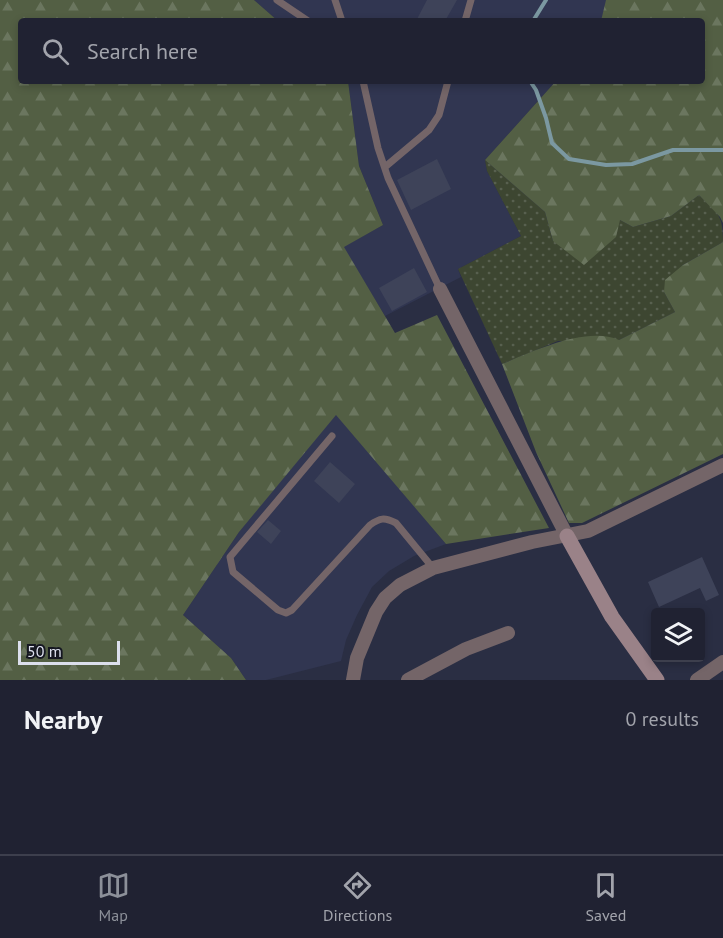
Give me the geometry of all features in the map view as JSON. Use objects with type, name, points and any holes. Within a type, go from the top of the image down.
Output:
[{"type":"street","points":[[440,289],[567,536],[612,617],[657,680]]},
{"type":"street","points":[[353,680],[357,658],[367,632],[385,598],[400,585],[433,568],[532,542],[588,531],[723,465]]},
{"type":"street","points":[[408,680],[466,649],[508,633]]},
{"type":"street","points":[[697,680],[723,662]]},
{"type":"lane","points":[[277,0],[304,18]]},
{"type":"lane","points":[[335,0],[341,18]]},
{"type":"lane","points":[[466,18],[471,0]]},
{"type":"lane","points":[[364,84],[378,148],[385,167],[440,289]]},
{"type":"lane","points":[[385,167],[429,130],[439,115],[447,84]]},
{"type":"lane","points":[[332,436],[230,557],[233,572],[278,610],[286,612],[292,610],[370,525],[380,518],[396,523],[433,568]]},
{"type":"shaded area","points":[[254,0],[619,0],[606,18],[275,18]]},
{"type":"shaded area","points":[[348,84],[553,84],[485,160],[487,171],[521,236],[458,269],[461,277],[385,316],[343,247],[383,225],[359,166]]},
{"type":"shaded area","points":[[336,414],[446,544],[414,556],[389,571],[372,587],[346,640],[341,661],[266,680],[246,680],[231,658],[183,615],[241,529]]},
{"type":"green space","points":[[0,0],[254,0],[275,18],[18,18],[18,84],[348,84],[359,166],[383,225],[344,247],[395,333],[437,315],[549,528],[446,544],[336,415],[239,532],[183,615],[231,658],[246,680],[0,680]]},
{"type":"green space","points":[[606,0],[723,0],[723,223],[699,195],[671,216],[633,227],[620,220],[616,237],[584,265],[553,241],[545,212],[485,160],[553,84],[705,84],[705,18],[602,18]]},
{"type":"green space","points":[[485,160],[545,212],[553,241],[620,220],[633,227],[671,216],[699,195],[718,215],[722,226],[723,242],[683,265],[664,292],[675,312],[619,340],[558,341],[502,364],[458,269],[521,236],[487,171]]},
{"type":"green space","points":[[723,242],[723,454],[582,523],[569,523],[536,452],[502,364],[544,347],[576,338],[606,336],[619,340],[675,312],[664,292],[665,280],[683,265]]},
{"type":"building","points":[[427,0],[457,0],[447,18],[418,18]]},
{"type":"building","points":[[437,159],[451,189],[411,210],[397,180]]},
{"type":"building","points":[[414,268],[427,292],[392,311],[379,288]]},
{"type":"building","points":[[330,462],[355,484],[339,503],[314,481]]},
{"type":"building","points":[[268,520],[281,531],[271,544],[257,532]]},
{"type":"building","points":[[702,557],[719,595],[706,601],[700,588],[659,607],[648,582]]},
{"type":"waterway","points":[[535,18],[546,0]]},
{"type":"waterway","points":[[532,84],[546,118],[552,143],[569,159],[606,165],[632,164],[673,150],[723,150]]}]
